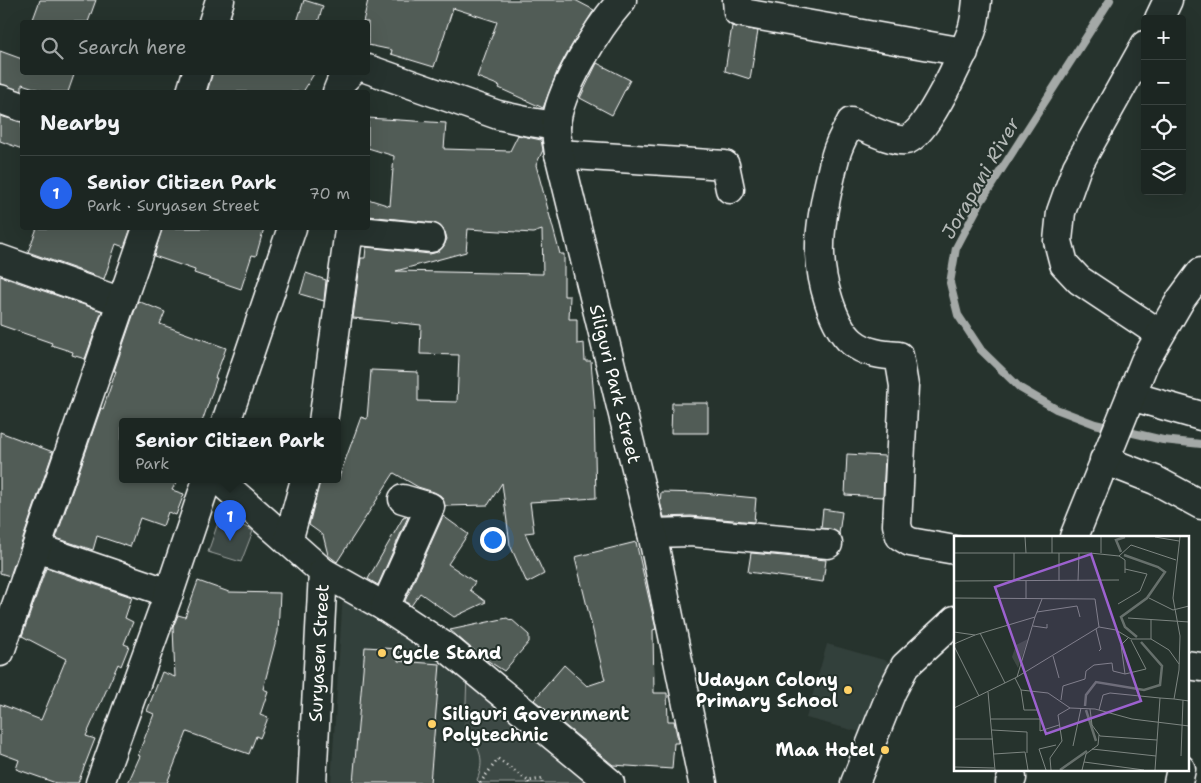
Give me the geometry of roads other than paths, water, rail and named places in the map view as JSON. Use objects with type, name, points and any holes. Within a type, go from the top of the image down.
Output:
[{"type":"street","points":[[214,20],[220,0]]},
{"type":"street","name":"Siliguri Park Street","points":[[622,0],[572,77],[556,126],[559,154],[652,533],[703,783]]},
{"type":"street","points":[[738,0],[738,12],[964,52]]},
{"type":"street","points":[[954,550],[910,542],[900,536],[897,525],[904,386],[899,356],[879,354],[864,349],[852,342],[841,329],[830,306],[820,255],[828,188],[838,147],[851,122],[892,138],[906,140],[919,132],[936,106],[964,52],[973,28],[977,0]]},
{"type":"street","points":[[1161,15],[1168,0]]},
{"type":"street","points":[[1141,52],[1077,167],[1061,212],[1058,241],[1064,264],[1079,280],[1160,334]]},
{"type":"street","points":[[370,70],[498,115],[556,126]]},
{"type":"street","points":[[192,90],[196,75]]},
{"type":"street","points":[[338,90],[341,82],[348,75]]},
{"type":"street","points":[[0,99],[20,106]]},
{"type":"street","points":[[559,154],[725,165],[730,189]]},
{"type":"street","points":[[2,637],[37,548],[146,230]]},
{"type":"street","points":[[227,418],[291,230]]},
{"type":"street","points":[[324,418],[349,230],[432,238]]},
{"type":"street","points":[[0,259],[122,302]]},
{"type":"street","points":[[1074,536],[1145,361],[1181,299],[1201,272]]},
{"type":"street","points":[[1129,400],[1201,416]]},
{"type":"street","points":[[1106,456],[1201,505]]},
{"type":"street","points":[[100,783],[169,593],[206,483]]},
{"type":"street","name":"Suryasen Street","points":[[222,483],[323,572],[312,783]]},
{"type":"street","points":[[288,541],[304,483]]},
{"type":"street","points":[[385,607],[430,508],[403,499]]},
{"type":"street","points":[[652,533],[690,532],[828,544]]},
{"type":"street","points":[[37,548],[169,593]]},
{"type":"street","points":[[323,572],[385,607],[447,648],[610,783]]},
{"type":"street","points":[[855,783],[892,691],[905,666],[954,621]]},
{"type":"street","points":[[1188,666],[1201,667]]},
{"type":"street","points":[[1178,783],[1181,770]]},
{"type":"waterway","name":"Jorapani River","points":[[1110,0],[980,203],[956,248],[950,283],[958,315],[981,350],[1020,388],[1056,409],[1095,424],[1163,440],[1201,444]]},
{"type":"place","name":"Senior Citizen Park","points":[[230,541]]},
{"type":"place","name":"Cycle Stand","points":[[382,653]]},
{"type":"place","name":"Udayan Colony Primary School","points":[[848,690]]},
{"type":"place","name":"Siliguri Government Polytechnic","points":[[432,724]]},
{"type":"place","name":"Maa Hotel","points":[[885,750]]}]
